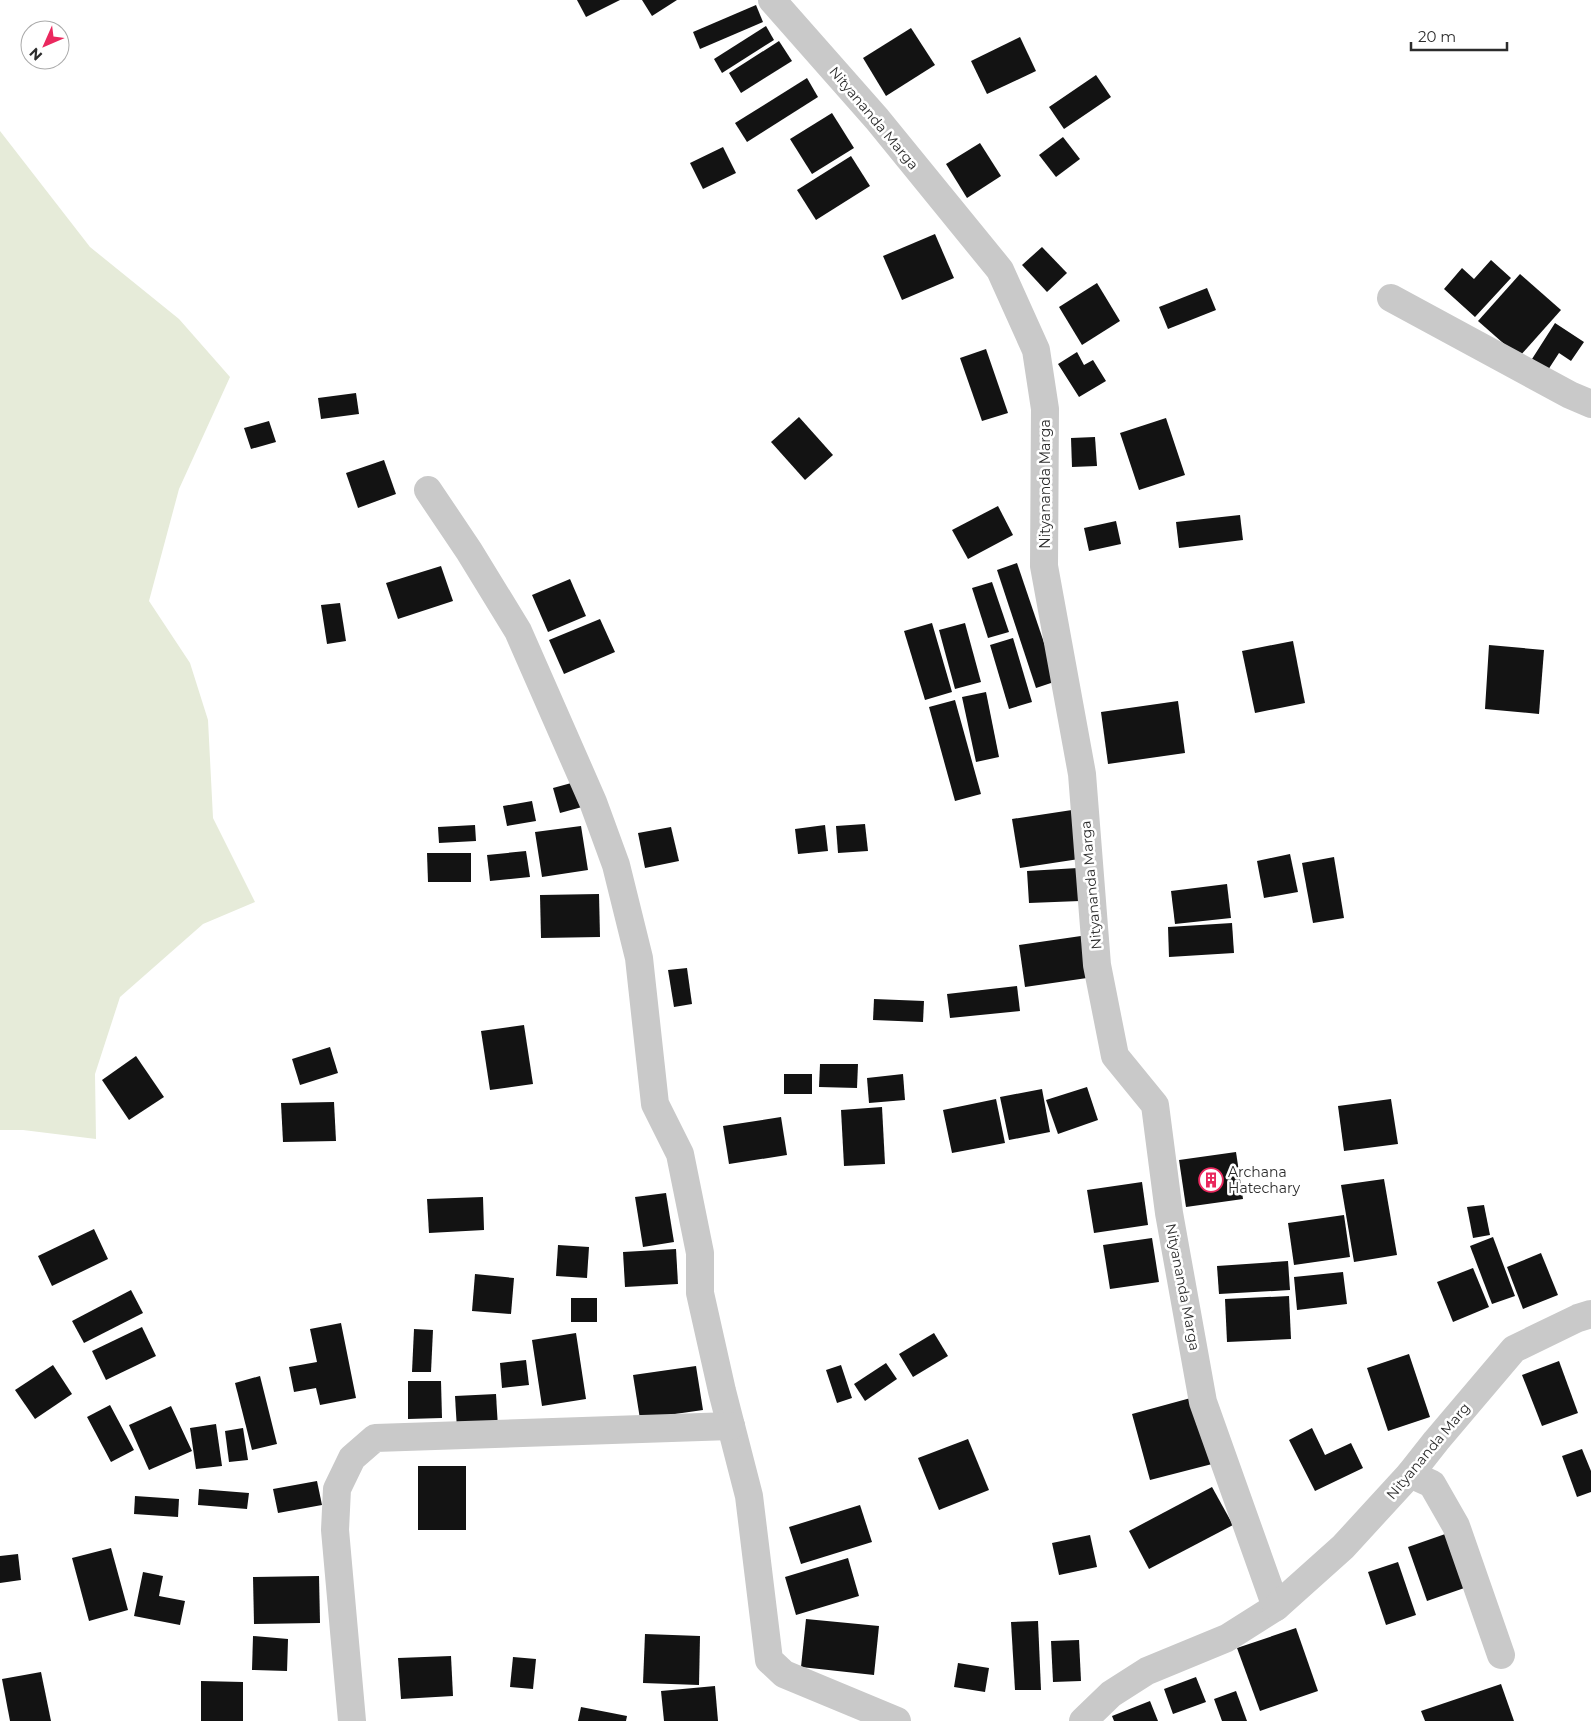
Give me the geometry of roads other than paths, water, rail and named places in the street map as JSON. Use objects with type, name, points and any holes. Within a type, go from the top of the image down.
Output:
[{"type":"street","name":"Nityananda Marga","points":[[772,0],[877,119],[1000,270],[1036,350],[1045,409],[1044,566],[1082,774],[1097,965],[1115,1056],[1155,1105],[1169,1213],[1203,1402],[1276,1607]]},
{"type":"street","points":[[1390,298],[1570,395],[1591,404]]},
{"type":"street","points":[[428,490],[469,551],[518,631],[593,802],[616,865],[639,958],[655,1104],[680,1154],[700,1253],[700,1293],[730,1426],[749,1496],[769,1660],[784,1674],[897,1721]]},
{"type":"street","name":"Nityananda Marg","points":[[1276,1607],[1343,1546],[1410,1474],[1514,1349],[1578,1318],[1591,1314]]},
{"type":"street","points":[[352,1721],[335,1530],[337,1489],[352,1458],[374,1438],[730,1426]]},
{"type":"street","points":[[1410,1474],[1432,1484],[1456,1526],[1501,1655]]},
{"type":"street","points":[[1083,1721],[1111,1694],[1147,1672],[1227,1638],[1276,1607]]},
{"type":"place","name":"Archana Hatechary","points":[[1211,1180]]}]
